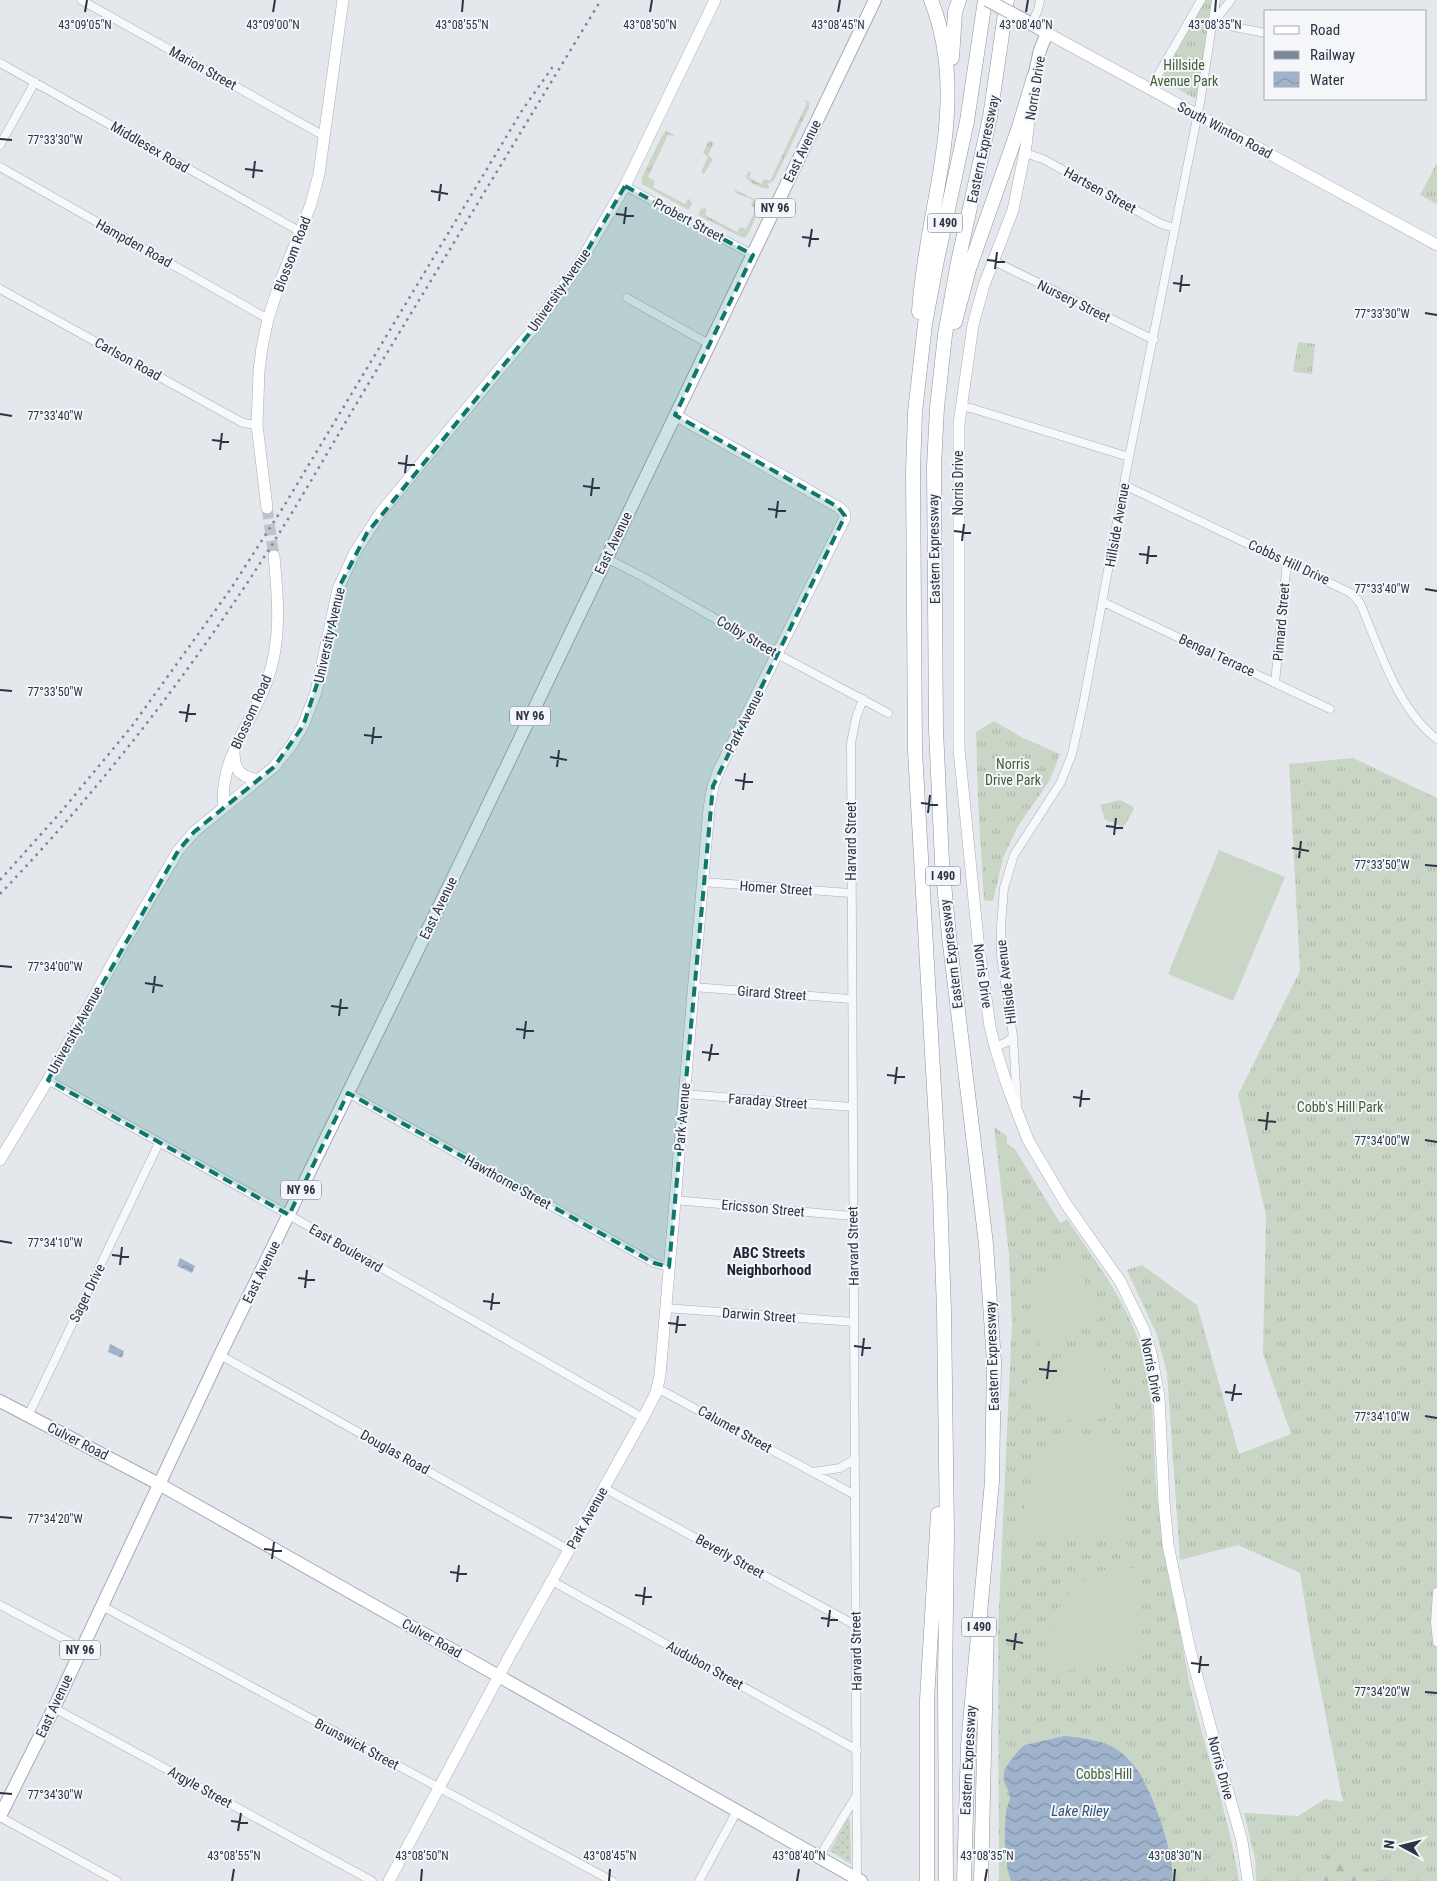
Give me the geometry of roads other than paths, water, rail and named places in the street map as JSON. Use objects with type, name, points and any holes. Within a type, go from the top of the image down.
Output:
[{"type":"highway","points":[[931,0],[945,53],[948,106]]},
{"type":"highway","points":[[915,412],[922,273],[942,165],[955,12],[959,0]]},
{"type":"highway","name":"Eastern Expressway","points":[[946,1881],[945,1401],[941,1223],[916,751],[912,516],[915,412],[929,302],[967,122],[986,0]]},
{"type":"highway","name":"Eastern Expressway","points":[[964,1881],[968,1746],[991,1496],[994,1391],[989,1273],[947,921],[938,789],[934,481],[936,415],[954,284],[990,118],[1007,0]]},
{"type":"highway","points":[[940,378],[969,269],[1015,140],[1034,77]]},
{"type":"highway","points":[[927,1881],[927,1700],[945,1401]]},
{"type":"highway","points":[[981,1881],[991,1496]]},
{"type":"main road","name":"East Avenue","points":[[1,1812],[54,1708],[220,1355],[875,0]]},
{"type":"main road","name":"South Winton Road","points":[[986,0],[1047,33]]},
{"type":"main road","name":"Norris Drive","points":[[1034,77],[1047,33]]},
{"type":"main road","name":"Culver Road","points":[[0,1401],[159,1484],[858,1880]]},
{"type":"street","name":"Marion Street","points":[[82,0],[324,136]]},
{"type":"street","name":"Blossom Road","points":[[267,508],[257,425],[259,371],[268,319],[279,285],[301,232],[317,182],[343,0]]},
{"type":"street","name":"University Avenue","points":[[0,1160],[48,1080],[121,948],[178,851],[194,832],[274,766],[291,746],[303,726],[320,675],[332,610],[338,589],[355,552],[381,512],[533,329],[582,261],[625,186],[715,0]]},
{"type":"street","points":[[1029,23],[1037,13],[1040,0]]},
{"type":"street","points":[[1150,89],[1201,0]]},
{"type":"street","name":"Hillside Avenue","points":[[1019,1120],[1014,1067],[1015,1046],[1001,956],[1000,926],[1004,888],[1014,855],[1051,800],[1067,771],[1083,705],[1129,458],[1154,340],[1197,115],[1216,0]]},
{"type":"street","points":[[1231,0],[1213,23],[1264,33]]},
{"type":"street","name":"South Winton Road","points":[[1047,33],[1437,244]]},
{"type":"street","name":"Middlesex Road","points":[[0,63],[301,232]]},
{"type":"street","name":"Norris Drive","points":[[1034,77],[1025,153],[1013,210],[982,293],[973,325],[960,406],[958,466],[959,749],[978,940],[990,1027],[1019,1120],[1028,1140],[1054,1184],[1120,1281],[1144,1330],[1156,1373],[1159,1396],[1164,1502],[1170,1554],[1190,1650],[1242,1841],[1248,1881]]},
{"type":"street","points":[[0,145],[35,82]]},
{"type":"street","name":"Hartsen Street","points":[[1025,153],[1043,158],[1162,224],[1175,228]]},
{"type":"street","name":"Hampden Road","points":[[0,167],[268,319]]},
{"type":"street","name":"Probert Street","points":[[625,186],[753,255]]},
{"type":"street","name":"Nursery Street","points":[[994,261],[1154,340]]},
{"type":"street","name":"Carlson Road","points":[[0,288],[243,423],[257,425]]},
{"type":"street","points":[[627,298],[709,344]]},
{"type":"street","points":[[960,406],[974,408],[1129,458]]},
{"type":"street","name":"Park Avenue","points":[[389,1881],[499,1676],[643,1418],[657,1388],[660,1375],[702,882],[713,786],[719,770],[841,527],[845,514],[838,507],[675,415]]},
{"type":"street","name":"Cobbs Hill Drive","points":[[1124,485],[1346,589],[1356,597],[1404,703],[1419,722],[1437,738]]},
{"type":"street","name":"Blossom Road","points":[[224,808],[222,794],[224,777],[234,751],[256,709],[268,680],[274,656],[279,613],[274,556]]},
{"type":"street","name":"Colby Street","points":[[606,558],[643,577],[777,654],[864,699],[888,714]]},
{"type":"street","name":"Pinnard Street","points":[[1275,683],[1287,561]]},
{"type":"street","name":"Bengal Terrace","points":[[1103,602],[1330,709]]},
{"type":"street","name":"Harvard Street","points":[[858,1880],[850,743],[856,718],[864,699]]},
{"type":"street","points":[[234,751],[234,762],[237,770],[248,778],[258,780]]},
{"type":"street","name":"Homer Street","points":[[702,882],[850,893]]},
{"type":"street","name":"Girard Street","points":[[693,987],[851,999]]},
{"type":"street","name":"Hillside Avenue","points":[[995,1047],[1007,1042],[1013,1036]]},
{"type":"street","name":"East Boulevard","points":[[48,1080],[289,1215],[643,1418]]},
{"type":"street","name":"Hawthorne Street","points":[[348,1093],[652,1262],[669,1267]]},
{"type":"street","name":"Faraday Street","points":[[684,1094],[852,1107]]},
{"type":"street","name":"Sager Drive","points":[[28,1416],[159,1143]]},
{"type":"street","name":"Ericsson Street","points":[[674,1200],[852,1216]]},
{"type":"street","name":"Darwin Street","points":[[665,1308],[854,1322]]},
{"type":"street","name":"Douglas Road","points":[[220,1355],[569,1550]]},
{"type":"street","name":"Calumet Street","points":[[657,1388],[855,1495]]},
{"type":"street","points":[[813,1472],[840,1468],[855,1459]]},
{"type":"street","name":"Beverly Street","points":[[604,1488],[855,1625]]},
{"type":"street","name":"Audubon Street","points":[[552,1580],[857,1750]]},
{"type":"street","points":[[1436,1595],[1435,1622],[1437,1642]]},
{"type":"street","points":[[0,1605],[81,1648]]},
{"type":"street","name":"Brunswick Street","points":[[102,1606],[608,1880]]},
{"type":"street","name":"Argyle Street","points":[[54,1708],[372,1881]]},
{"type":"street","points":[[819,1857],[857,1794]]},
{"type":"street","points":[[699,1881],[737,1810]]},
{"type":"street","points":[[1,1812],[117,1881]]},
{"type":"water","points":[[180,1258],[195,1266],[192,1273],[177,1266]]},
{"type":"water","points":[[110,1344],[124,1351],[122,1358],[108,1352]]},
{"type":"water","name":"Lake Riley","points":[[1064,1736],[1091,1740],[1111,1746],[1130,1760],[1140,1774],[1157,1811],[1171,1857],[1172,1881],[1011,1881],[1007,1865],[1005,1838],[1006,1810],[1010,1797],[1004,1780],[1004,1772],[1013,1757],[1025,1745]]},
{"type":"tunnel","points":[[267,508],[274,556]]},
{"type":"railway","points":[[0,894],[81,804],[157,710],[193,662],[261,562],[601,0]]},
{"type":"railway","points":[[0,880],[60,813],[132,726],[230,590],[284,506],[523,109],[554,65]]},
{"type":"district","name":"ABC Streets Neighborhood","points":[[769,1262]]},
{"type":"park label","name":"Hillside Avenue Park","points":[[1184,74]]},
{"type":"park label","name":"Norris Drive Park","points":[[1013,772]]},
{"type":"park label","name":"Cobb's Hill Park","points":[[1340,1107]]},
{"type":"park label","name":"Cobbs Hill","points":[[1104,1774]]}]
